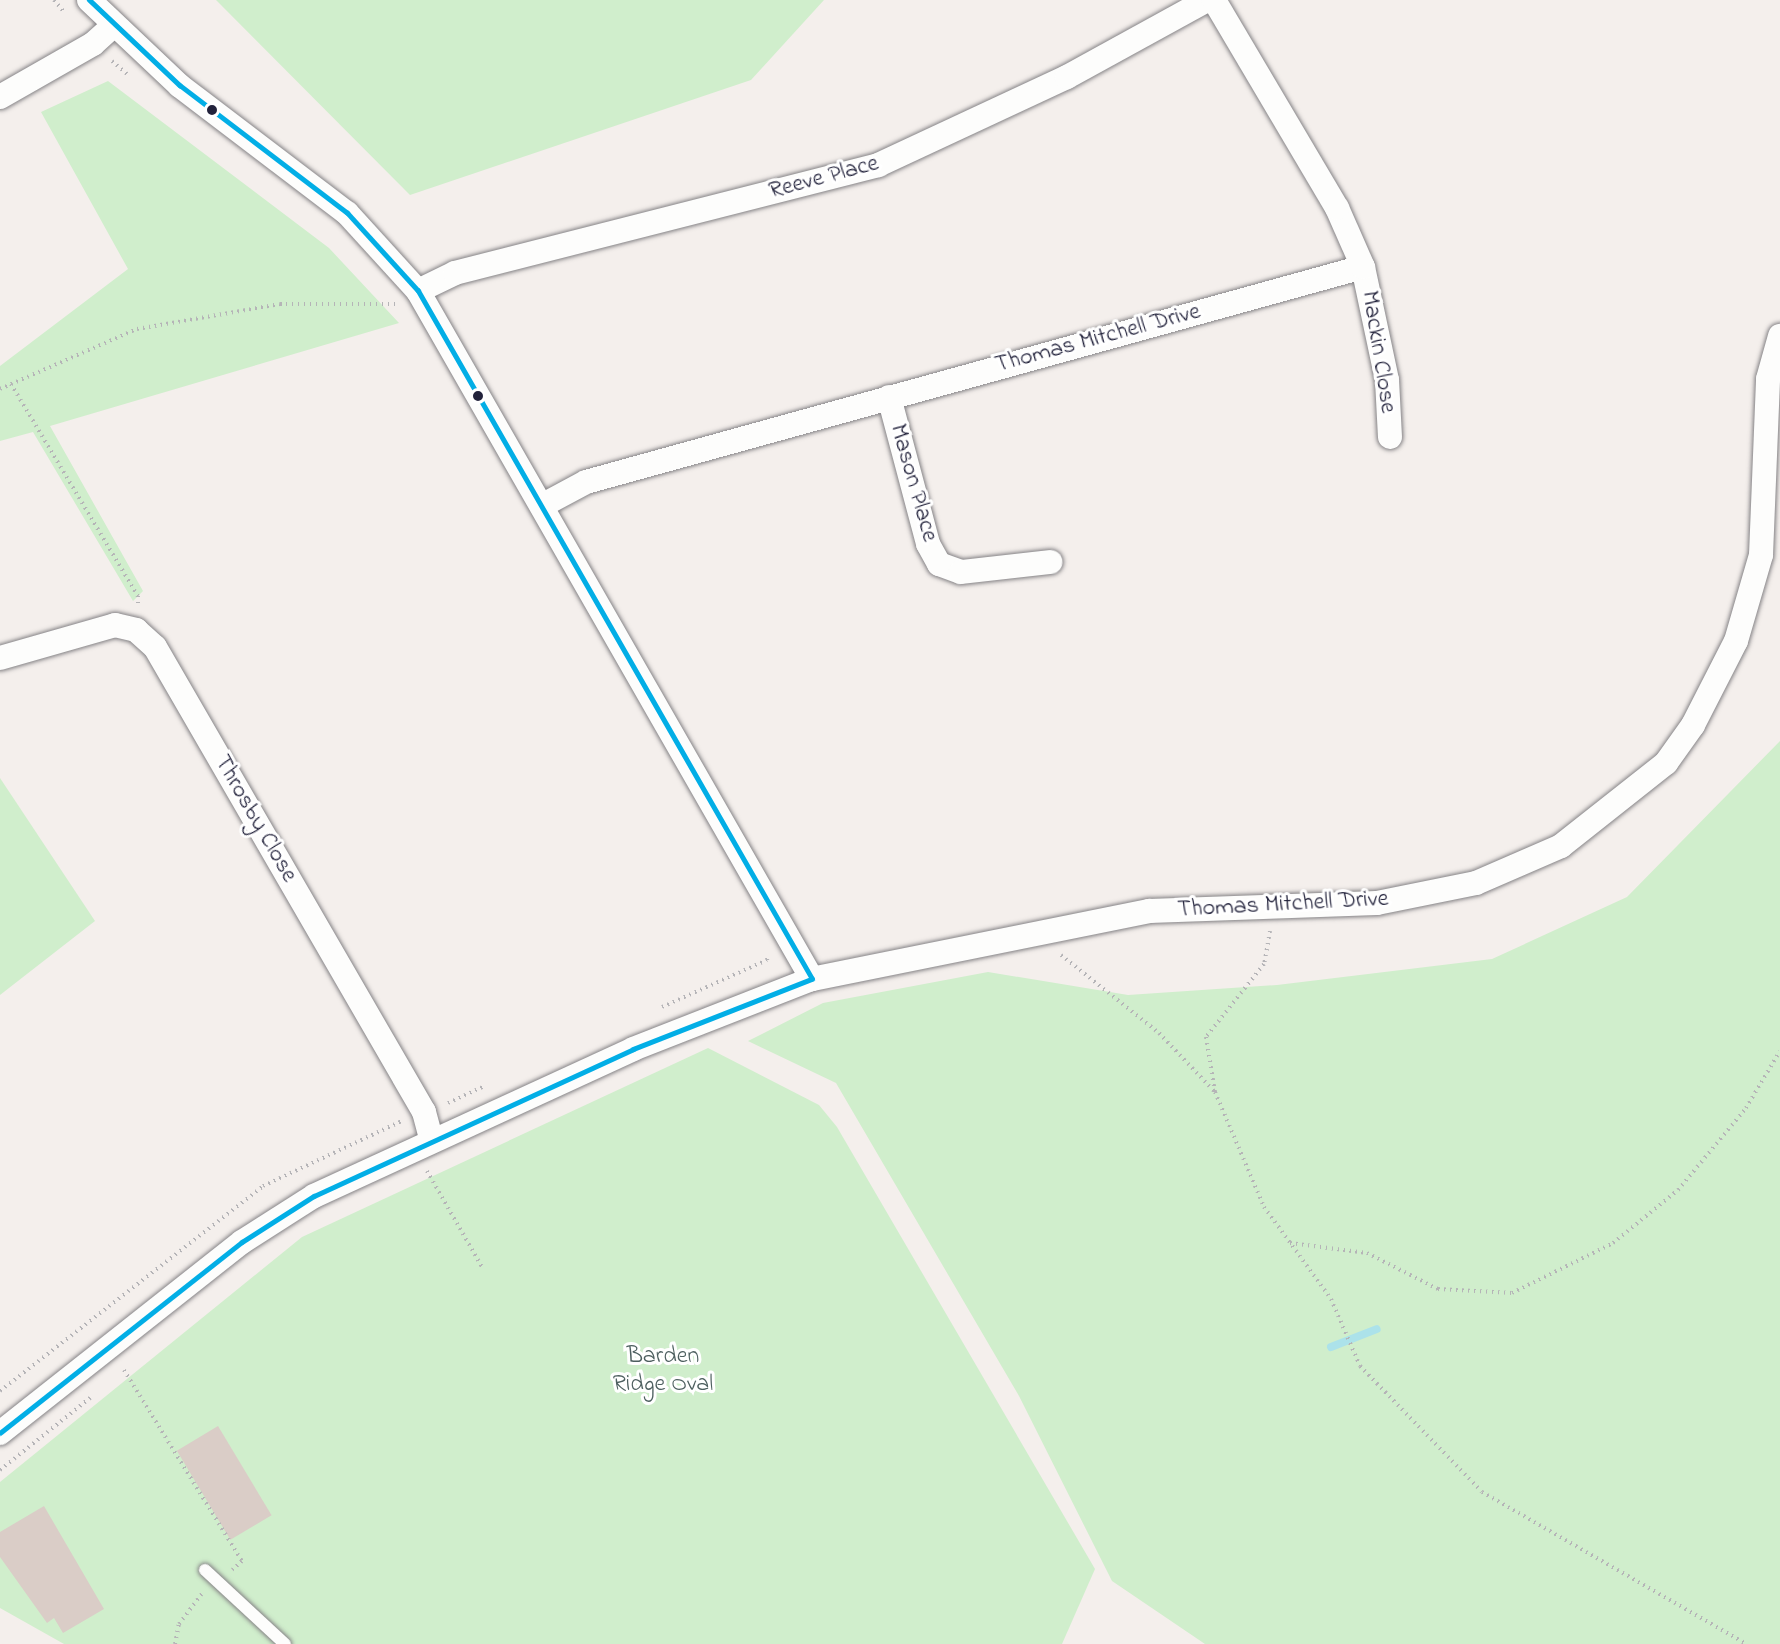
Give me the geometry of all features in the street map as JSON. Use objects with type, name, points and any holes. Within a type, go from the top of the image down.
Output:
[{"type":"street","points":[[89,0],[113,26],[180,86],[347,213],[418,291],[543,505],[812,979]]},
{"type":"street","name":"Reeve Place","points":[[418,291],[454,273],[878,165],[1057,82],[1207,0]]},
{"type":"street","points":[[1214,0],[1337,208],[1363,267]]},
{"type":"street","points":[[0,97],[93,44],[113,26]]},
{"type":"street","name":"Thomas Mitchell Drive","points":[[543,505],[586,482],[1363,267]]},
{"type":"street","name":"Mackin Close","points":[[1363,267],[1387,380],[1390,438]]},
{"type":"street","name":"Thomas Mitchell Drive","points":[[0,1432],[277,1217],[431,1139],[633,1049],[812,979],[1029,932],[1149,911],[1273,910],[1377,903],[1476,883],[1561,846],[1666,763],[1693,725],[1736,641],[1761,555],[1768,379],[1780,336]]},
{"type":"street","name":"Mason Place","points":[[889,397],[928,544],[939,564],[961,572],[1050,562]]},
{"type":"street","points":[[0,658],[115,625],[136,630]]},
{"type":"street","name":"Throsby Close","points":[[136,630],[155,647],[424,1112],[431,1139]]},
{"type":"lane","points":[[205,1570],[285,1644]]},
{"type":"path","points":[[54,0],[93,44],[135,81]]},
{"type":"path","points":[[389,296],[400,311]]},
{"type":"path","points":[[0,389],[137,330],[280,304],[395,304]]},
{"type":"path","points":[[11,384],[138,596],[136,630]]},
{"type":"path","points":[[1273,910],[1264,964],[1206,1036],[1215,1092],[1264,1207],[1331,1299],[1360,1366],[1482,1492],[1746,1644]]},
{"type":"path","points":[[1029,932],[1159,1033],[1215,1092]]},
{"type":"path","points":[[659,1008],[767,960],[765,945]]},
{"type":"path","points":[[1290,1243],[1366,1253],[1438,1289],[1512,1293],[1613,1243],[1678,1190],[1746,1108],[1780,1051]]},
{"type":"path","points":[[0,1391],[263,1186],[486,1085]]},
{"type":"path","points":[[432,1180],[482,1267]]},
{"type":"path","points":[[118,1375],[127,1368],[242,1561],[218,1582],[192,1599],[176,1644]]},
{"type":"path","points":[[0,1470],[102,1389]]},
{"type":"green space","points":[[216,0],[824,0],[751,80],[410,195]]},
{"type":"green space","points":[[108,81],[329,248],[399,323],[50,426],[143,591],[133,601],[33,432],[0,441],[0,366],[128,269],[41,112]]},
{"type":"green space","points":[[1780,741],[1780,1644],[1205,1644],[1112,1581],[1019,1396],[836,1083],[748,1041],[823,1003],[988,972],[1128,995],[1277,985],[1492,959],[1627,897]]},
{"type":"green space","points":[[0,778],[95,921],[0,995]]},
{"type":"green space","name":"Barden Ridge Oval","points":[[708,1048],[819,1105],[837,1127],[1095,1569],[1062,1644],[64,1644],[0,1608],[0,1482],[302,1237]]},
{"type":"building","points":[[218,1426],[272,1515],[230,1540],[177,1451]]},
{"type":"building","points":[[44,1506],[104,1609],[63,1633],[54,1618],[47,1623],[0,1557],[0,1532]]},
{"type":"waterway","points":[[1331,1347],[1377,1329]]},
{"type":"transit line","points":[[0,1433],[242,1242],[314,1196],[633,1049],[812,979],[418,291],[347,213],[180,86],[89,0]]}]
